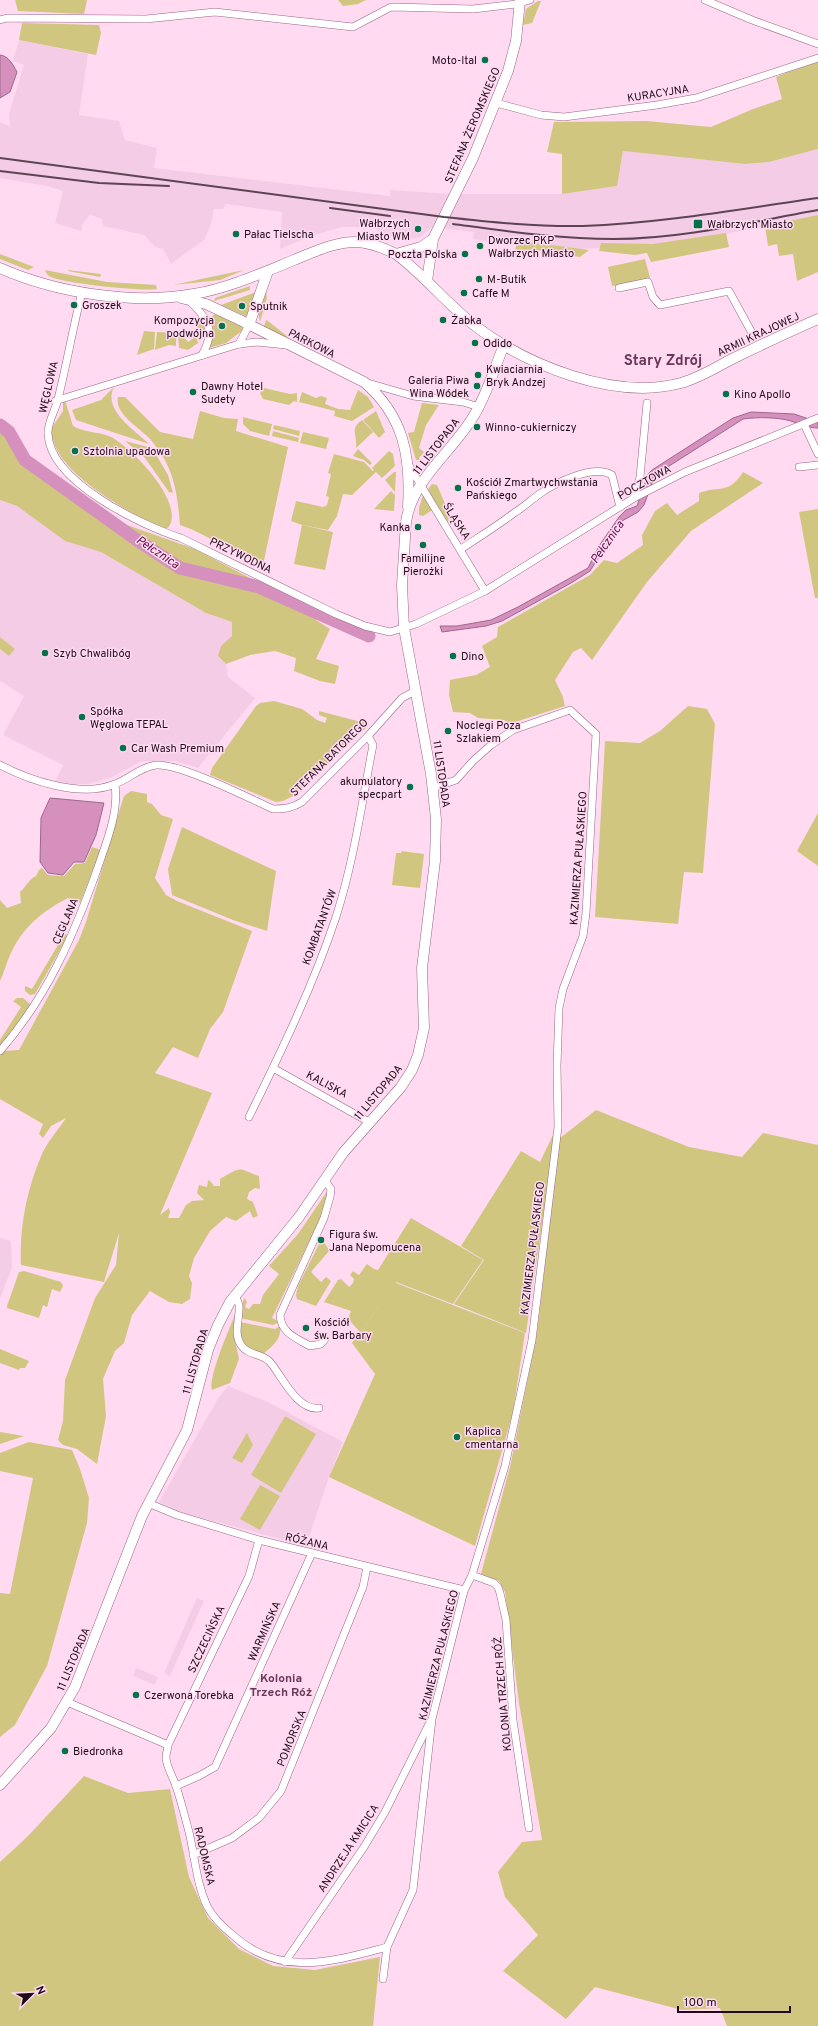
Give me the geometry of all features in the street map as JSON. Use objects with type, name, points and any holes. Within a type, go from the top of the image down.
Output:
[{"type":"main road","name":"STEFANA ŻEROMSKIEGO","points":[[427,281],[433,239],[473,158],[508,71],[516,41],[520,2]]},
{"type":"main road","points":[[396,254],[421,247],[433,239]]},
{"type":"main road","name":"ARMII KRAJOWEJ","points":[[0,268],[46,284],[82,292],[139,298],[173,297],[213,290],[323,249],[347,243],[368,244],[385,248],[396,254],[473,324],[504,344],[542,364],[581,378],[619,386],[656,387],[688,380],[818,319]]},
{"type":"main road","points":[[249,325],[268,270]]},
{"type":"main road","name":"PARKOWA","points":[[173,297],[206,304],[364,382],[380,398],[391,415],[400,434],[408,464],[408,513]]},
{"type":"main road","name":"11 LISTOPADA","points":[[0,1785],[41,1740],[67,1702],[81,1674],[148,1503],[187,1430],[208,1350],[218,1325],[235,1295],[283,1238],[343,1153],[407,1078],[415,1064],[423,1038],[422,962],[436,844],[433,788],[404,628],[403,580],[408,513],[421,486],[466,428],[479,407],[504,344]]},
{"type":"street","points":[[0,20],[7,18],[146,19],[215,12],[353,26],[391,7],[473,9],[530,0]]},
{"type":"street","points":[[705,0],[752,20],[818,44]]},
{"type":"street","name":"KURACYJNA","points":[[496,103],[551,116],[564,116],[657,105],[696,98],[818,58]]},
{"type":"street","points":[[619,288],[648,282],[653,297],[660,305],[729,291],[752,334]]},
{"type":"street","name":"WĘGLOWA","points":[[76,480],[56,458],[48,433],[82,292]]},
{"type":"street","points":[[189,300],[204,316],[210,332],[208,344],[202,354]]},
{"type":"street","points":[[239,344],[249,325]]},
{"type":"street","points":[[55,401],[202,354],[239,344],[257,342],[290,345]]},
{"type":"street","name":"PARKOWA","points":[[364,382],[413,396],[462,402],[479,407]]},
{"type":"street","points":[[636,497],[640,477],[647,403]]},
{"type":"street","name":"POCZTOWA","points":[[404,628],[485,591],[636,497],[685,472],[803,427],[816,419]]},
{"type":"street","points":[[803,427],[818,454]]},
{"type":"street","name":"ŚLĄSKA","points":[[408,464],[461,549],[485,591]]},
{"type":"street","points":[[799,467],[818,465]]},
{"type":"street","points":[[461,549],[516,512],[542,492],[582,474],[595,471],[606,472],[612,475],[620,507]]},
{"type":"street","name":"PRZYWODNA","points":[[76,480],[93,495],[154,529],[181,538],[336,614],[365,626],[390,632],[404,628]]},
{"type":"street","name":"STEFANA BATOREGO","points":[[0,765],[56,786],[74,789],[95,789],[115,785],[140,769],[156,765],[170,766],[200,777],[273,809],[292,807],[302,802],[368,736],[402,698],[415,691]]},
{"type":"street","name":"KAZIMIERZA PUŁASKIEGO","points":[[383,1979],[387,1947],[413,1890],[432,1719],[464,1590],[472,1575],[505,1466],[532,1340],[558,1127],[557,1066],[559,1008],[563,989],[583,936],[586,913],[596,734],[570,710],[512,730],[491,745],[473,761],[456,780],[433,788]]},
{"type":"street","name":"KOMBATANTÓW","points":[[249,1117],[273,1068],[322,954],[344,888],[373,745],[368,736]]},
{"type":"street","name":"CEGLANA","points":[[0,1051],[13,1036],[38,1001],[76,928],[106,844],[117,800],[115,785]]},
{"type":"street","name":"KALISKA","points":[[273,1068],[369,1122]]},
{"type":"street","points":[[324,1179],[331,1189],[324,1218],[280,1315],[280,1324],[286,1331],[310,1346],[322,1344],[325,1339]]},
{"type":"street","points":[[235,1295],[240,1305],[237,1335],[241,1346],[248,1353],[268,1360],[296,1397],[314,1408],[319,1408]]},
{"type":"street","name":"RÓŻANA","points":[[148,1503],[177,1515],[259,1540],[464,1590]]},
{"type":"street","name":"SZCZECIŃSKA","points":[[168,1745],[249,1576],[259,1540]]},
{"type":"street","name":"WARMIŃSKA","points":[[176,1786],[215,1767],[312,1553]]},
{"type":"street","name":"POMORSKA","points":[[193,1855],[232,1838],[259,1818],[281,1791],[350,1621],[363,1587],[367,1567]]},
{"type":"street","name":"KOLONIA TRZECH RÓŻ","points":[[472,1575],[494,1583],[498,1587],[500,1593],[506,1620],[514,1720],[529,1828]]},
{"type":"street","points":[[67,1702],[168,1745]]},
{"type":"street","name":"ANDRZEJA KMICICA","points":[[285,1962],[364,1848],[408,1769],[421,1738],[432,1719]]},
{"type":"street","name":"RADOMSKA","points":[[168,1745],[166,1758],[176,1786],[198,1879],[208,1907],[224,1928],[248,1947],[264,1956],[285,1962],[321,1963],[387,1947]]},
{"type":"shaded area","points":[[15,0],[87,0],[84,14],[18,11]]},
{"type":"shaded area","points":[[338,0],[366,0],[358,4],[343,6]]},
{"type":"shaded area","points":[[538,1],[541,1],[532,23],[523,25],[526,9]]},
{"type":"shaded area","points":[[22,23],[99,25],[101,33],[96,55],[19,40]]},
{"type":"shaded area","points":[[19,40],[88,54],[79,115],[119,121],[125,140],[157,148],[154,168],[390,196],[390,190],[454,194],[562,194],[617,186],[623,151],[745,164],[769,162],[818,149],[818,216],[664,246],[577,249],[521,241],[521,244],[516,245],[473,239],[474,232],[432,227],[421,237],[406,240],[385,234],[371,227],[342,227],[311,236],[280,249],[282,212],[226,204],[223,209],[214,209],[211,224],[204,240],[171,264],[163,249],[155,247],[144,235],[103,226],[102,219],[90,215],[82,225],[81,231],[55,223],[63,191],[47,186],[0,178],[0,122],[10,126],[9,114],[24,65],[13,61]]},
{"type":"shaded area","points":[[818,60],[818,149],[769,162],[745,164],[623,151],[617,186],[562,194],[562,154],[547,152],[554,122],[646,121],[711,127],[753,109],[782,99],[776,77]]},
{"type":"shaded area","points":[[818,215],[818,272],[797,281],[793,254],[779,256],[777,244],[768,246],[765,226]]},
{"type":"shaded area","points":[[726,233],[729,247],[651,262],[647,253],[635,255],[599,251],[601,243],[653,244]]},
{"type":"shaded area","points":[[521,241],[589,250],[580,257],[531,249],[529,257],[515,256],[516,245],[521,244]]},
{"type":"shaded area","points":[[0,254],[34,267],[28,270],[0,259]]},
{"type":"shaded area","points":[[645,259],[650,278],[612,286],[608,267]]},
{"type":"shaded area","points":[[45,270],[107,282],[156,285],[157,289],[149,290],[121,288],[71,282],[50,277]]},
{"type":"shaded area","points":[[68,270],[101,274],[100,277]]},
{"type":"shaded area","points":[[244,270],[220,280],[173,285]]},
{"type":"shaded area","points":[[250,286],[250,290],[214,301],[215,298]]},
{"type":"shaded area","points":[[266,290],[267,298],[260,322],[258,312]]},
{"type":"shaded area","points":[[256,292],[248,317],[221,305]]},
{"type":"shaded area","points":[[215,314],[242,327],[243,330],[226,343],[209,348],[213,333],[210,318]]},
{"type":"shaded area","points":[[189,318],[203,319],[206,330],[204,336]]},
{"type":"shaded area","points":[[266,320],[288,337],[285,337],[264,326]]},
{"type":"shaded area","points":[[144,331],[155,332],[154,349],[137,355]]},
{"type":"shaded area","points":[[157,332],[176,333],[176,346],[169,345],[155,350]]},
{"type":"shaded area","points":[[178,333],[181,333],[188,342],[196,336],[198,343],[188,350],[179,348]]},
{"type":"shaded area","points":[[114,387],[111,395],[112,404],[116,411],[129,426],[149,444],[76,420],[72,410],[101,400]]},
{"type":"shaded area","points":[[264,388],[290,394],[297,393],[297,402],[294,401],[289,405],[263,399],[260,393]]},
{"type":"shaded area","points":[[358,390],[368,397],[374,407],[352,421],[334,416],[335,411],[299,402],[302,392],[316,398],[321,396],[327,398],[325,404],[338,409],[350,410]]},
{"type":"shaded area","points":[[118,397],[125,397],[160,432],[193,439],[200,411],[224,418],[238,419],[236,431],[288,447],[263,565],[180,525],[176,490],[169,469],[158,449],[150,439],[124,415],[118,403]]},
{"type":"shaded area","points":[[65,400],[73,426],[81,430],[109,436],[119,442],[142,463],[154,477],[170,505],[172,518],[168,528],[163,529],[157,527],[109,499],[76,474],[64,460],[55,445],[51,429],[63,411],[63,401]]},
{"type":"shaded area","points":[[422,403],[439,405],[426,425],[419,448],[424,452],[419,458],[420,460],[416,460],[408,433],[414,432]]},
{"type":"shaded area","points":[[376,411],[385,432],[379,438],[363,420]]},
{"type":"shaded area","points":[[243,417],[272,424],[269,436],[250,431],[243,424]]},
{"type":"shaded area","points":[[362,420],[373,432],[356,448],[355,429],[358,423]]},
{"type":"shaded area","points":[[0,421],[10,428],[16,438],[23,456],[36,470],[127,525],[195,549],[319,613],[316,620],[330,629],[316,659],[339,666],[335,684],[320,681],[294,671],[296,658],[275,651],[250,655],[226,664],[218,656],[221,646],[232,636],[232,622],[206,613],[101,552],[65,541],[17,506],[0,500]]},
{"type":"shaded area","points":[[274,425],[300,431],[299,436],[273,429]]},
{"type":"shaded area","points":[[273,431],[299,438],[298,442],[272,436]]},
{"type":"shaded area","points":[[303,432],[329,438],[326,449],[300,443]]},
{"type":"shaded area","points":[[125,441],[152,448],[168,475],[173,493],[169,492],[145,458]]},
{"type":"shaded area","points":[[358,449],[372,463],[370,465],[364,460],[353,456]]},
{"type":"shaded area","points":[[389,451],[393,454],[395,466],[382,478],[376,472],[352,495],[343,494],[337,516],[328,530],[302,525],[291,521],[296,501],[323,507],[327,505],[329,497],[326,496],[331,474],[328,473],[334,454],[364,462],[373,471],[374,470],[372,468]]},
{"type":"shaded area","points":[[396,472],[395,492],[385,480]]},
{"type":"shaded area","points":[[743,472],[763,483],[691,531],[647,582],[592,660],[581,648],[573,652],[555,680],[563,697],[565,706],[509,724],[504,720],[478,718],[470,713],[453,712],[449,695],[450,680],[476,675],[490,667],[482,646],[497,637],[498,627],[590,575],[604,560],[617,563],[643,545],[642,535],[655,511],[667,503],[677,515],[699,501],[699,493],[728,487],[738,479]]},
{"type":"shaded area","points":[[432,484],[437,485],[449,513],[448,524],[427,491]]},
{"type":"shaded area","points":[[391,491],[395,495],[394,511],[374,509]]},
{"type":"shaded area","points":[[423,495],[434,509],[423,516],[419,515],[419,508]]},
{"type":"shaded area","points":[[0,500],[17,506],[65,541],[101,552],[206,613],[232,622],[232,636],[218,656],[226,664],[228,677],[255,698],[198,768],[175,761],[142,761],[110,778],[88,784],[55,782],[63,765],[3,735],[24,696],[0,681],[0,649],[9,656],[15,649],[0,637]]},
{"type":"shaded area","points":[[818,509],[818,598],[815,598],[799,512]]},
{"type":"shaded area","points":[[302,525],[333,532],[325,570],[294,564]]},
{"type":"shaded area","points":[[0,637],[15,649],[9,656],[0,649]]},
{"type":"shaded area","points":[[274,701],[302,709],[317,720],[325,723],[327,718],[319,715],[319,711],[369,724],[364,730],[358,724],[352,730],[358,735],[295,795],[283,801],[276,802],[210,775],[212,768],[256,706],[260,703]]},
{"type":"shaded area","points":[[688,706],[707,709],[715,724],[703,873],[684,872],[678,924],[595,917],[605,741],[640,743],[660,731]]},
{"type":"shaded area","points":[[131,791],[147,794],[147,802],[152,804],[161,815],[173,819],[155,878],[166,895],[177,901],[252,931],[223,1012],[210,1029],[198,1058],[173,1047],[155,1073],[212,1093],[160,1215],[169,1208],[170,1212],[168,1218],[179,1218],[186,1205],[192,1201],[204,1200],[197,1193],[199,1185],[207,1187],[208,1180],[214,1186],[220,1186],[220,1179],[236,1170],[243,1170],[259,1176],[260,1189],[255,1188],[249,1192],[247,1199],[253,1202],[258,1216],[253,1218],[250,1211],[236,1221],[226,1217],[210,1231],[194,1258],[189,1276],[192,1283],[190,1299],[182,1304],[169,1302],[150,1291],[132,1315],[124,1343],[115,1351],[103,1379],[106,1416],[97,1464],[77,1449],[63,1445],[58,1440],[63,1421],[65,1380],[95,1298],[116,1265],[119,1233],[104,1282],[21,1265],[21,1237],[25,1208],[32,1180],[44,1149],[66,1118],[51,1126],[43,1138],[39,1134],[43,1124],[0,1099],[0,1056],[4,1051],[19,1050],[79,940],[86,922],[124,796]]},
{"type":"shaded area","points":[[818,813],[818,866],[797,851]]},
{"type":"shaded area","points":[[182,827],[276,871],[267,931],[233,920],[172,895],[168,869]]},
{"type":"shaded area","points":[[92,847],[101,850],[80,903],[68,898],[49,909],[34,921],[15,945],[0,981],[0,900],[7,908],[21,903],[20,892],[31,879],[36,876],[39,870],[42,868],[48,875],[64,876],[75,864],[85,863]]},
{"type":"shaded area","points":[[402,851],[424,854],[420,888],[392,885],[396,853],[401,853]]},
{"type":"shaded area","points":[[60,930],[68,936],[35,994],[30,995],[25,991],[25,986],[32,989],[62,938],[54,933]]},
{"type":"shaded area","points":[[17,998],[23,998],[31,1005],[0,1047],[0,1040],[21,1007],[13,1001]]},
{"type":"shaded area","points":[[596,1110],[689,1147],[742,1157],[763,1133],[818,1145],[818,2026],[727,2026],[720,2008],[682,2010],[595,1987],[566,2019],[503,1971],[538,1935],[505,1897],[498,1872],[522,1842],[542,1840],[519,1703],[505,1592],[499,1581],[481,1574],[510,1467],[537,1333],[560,1138]]},
{"type":"shaded area","points":[[553,1135],[555,1135],[526,1333],[454,1304],[484,1260],[461,1246],[521,1151],[540,1162]]},
{"type":"shaded area","points":[[328,1190],[321,1217],[272,1318],[280,1322],[273,1325],[240,1318],[243,1301],[245,1298],[247,1302],[245,1307],[249,1309],[253,1304],[260,1304],[263,1295],[279,1274],[269,1266],[298,1234]]},
{"type":"shaded area","points":[[411,1218],[483,1260],[453,1304],[396,1283],[525,1333],[513,1412],[475,1546],[329,1477],[375,1374],[352,1343],[396,1284],[360,1332],[348,1319],[351,1311],[324,1302],[338,1280],[341,1279],[349,1287],[353,1283],[354,1279],[350,1275],[353,1271],[359,1275],[367,1264],[378,1270]]},
{"type":"shaded area","points":[[0,1238],[11,1241],[12,1268],[0,1298]]},
{"type":"shaded area","points":[[323,1241],[332,1254],[329,1251],[311,1272],[321,1282],[326,1277],[331,1281],[316,1306],[297,1299],[296,1295],[298,1286],[320,1242]]},
{"type":"shaded area","points":[[24,1271],[61,1282],[63,1286],[60,1292],[52,1289],[47,1307],[43,1305],[39,1318],[7,1308],[19,1272]]},
{"type":"shaded area","points":[[236,1312],[234,1336],[239,1359],[230,1383],[212,1390],[211,1384],[216,1364]]},
{"type":"shaded area","points":[[240,1322],[275,1329],[280,1326],[278,1339],[273,1346],[262,1355],[244,1347],[240,1335]]},
{"type":"shaded area","points":[[0,1349],[29,1361],[25,1368],[20,1368],[19,1370],[0,1363]]},
{"type":"shaded area","points":[[228,1386],[268,1402],[343,1442],[329,1477],[306,1546],[180,1512],[159,1502],[217,1400]]},
{"type":"shaded area","points":[[285,1416],[316,1434],[281,1493],[251,1475]]},
{"type":"shaded area","points":[[0,1432],[24,1436],[0,1444]]},
{"type":"shaded area","points":[[247,1433],[253,1445],[242,1463],[232,1458]]},
{"type":"shaded area","points":[[29,1442],[72,1450],[89,1498],[87,1523],[47,1666],[15,1725],[0,1737],[0,1593],[10,1594],[33,1478],[0,1471],[0,1453]]},
{"type":"shaded area","points":[[260,1485],[280,1496],[260,1530],[240,1519]]},
{"type":"shaded area","points":[[197,1598],[204,1601],[170,1676],[164,1673]]},
{"type":"shaded area","points":[[136,1668],[158,1677],[155,1685],[133,1676]]},
{"type":"shaded area","points":[[84,1776],[128,1793],[170,1789],[189,1877],[208,1918],[239,1949],[273,1966],[315,1970],[380,1957],[373,2026],[0,2026],[0,1862],[28,1836]]},
{"type":"water","points":[[0,55],[8,59],[17,72],[10,92],[0,98]]},
{"type":"water","points":[[751,412],[794,414],[818,422],[818,428],[807,427],[791,421],[773,418],[743,419],[655,475],[644,505],[638,512],[622,521],[590,571],[502,621],[486,626],[442,632],[440,626],[457,626],[491,620],[518,607],[588,568],[599,546],[619,517],[626,510],[637,506],[648,474],[652,470],[733,418]]},
{"type":"water","points":[[50,798],[104,803],[96,835],[84,862],[74,862],[63,875],[48,873],[40,862],[41,818]]},
{"type":"waterway","name":"Pełcznica","points":[[0,425],[9,432],[25,460],[137,540],[180,568],[259,587],[369,636]]},
{"type":"railway","points":[[0,158],[444,217],[531,225],[583,226],[642,222],[818,198]]},
{"type":"railway","points":[[0,171],[99,183],[169,186]]},
{"type":"railway","points":[[330,208],[390,216]]},
{"type":"railway","points":[[453,224],[553,236],[614,239],[691,233],[818,210]]},
{"type":"place","name":"Moto-Ital","points":[[485,60]]},
{"type":"place","name":"Wałbrzych Miasto","points":[[698,224]]},
{"type":"place","name":"Wałbrzych Miasto WM","points":[[418,229]]},
{"type":"place","name":"Pałac Tielscha","points":[[236,234]]},
{"type":"place","name":"Dworzec PKP Wałbrzych Miasto","points":[[480,246]]},
{"type":"place","name":"Poczta Polska","points":[[465,254]]},
{"type":"place","name":"M-Butik","points":[[479,279]]},
{"type":"place","name":"Caffe M","points":[[464,293]]},
{"type":"place","name":"Groszek","points":[[74,305]]},
{"type":"place","name":"Sputnik","points":[[242,306]]},
{"type":"place","name":"Żabka","points":[[443,320]]},
{"type":"place","name":"Kompozycja podwójna","points":[[222,326]]},
{"type":"place","name":"Odido","points":[[475,343]]},
{"type":"place","name":"Kwiaciarnia Bryk Andzej","points":[[478,375]]},
{"type":"place","name":"Galeria Piwa Wina Wódek","points":[[477,386]]},
{"type":"place","name":"Dawny Hotel Sudety","points":[[193,392]]},
{"type":"place","name":"Kino Apollo","points":[[726,394]]},
{"type":"place","name":"Winno-cukierniczy","points":[[477,427]]},
{"type":"place","name":"Sztolnia upadowa","points":[[75,451]]},
{"type":"place","name":"Kościół Zmartwychwstania Pańskiego","points":[[458,488]]},
{"type":"place","name":"Kanka","points":[[418,527]]},
{"type":"place","name":"Familijne Pierożki","points":[[423,545]]},
{"type":"place","name":"Szyb Chwalibóg","points":[[45,653]]},
{"type":"place","name":"Dino","points":[[453,656]]},
{"type":"place","name":"Spółka Węglowa TEPAL","points":[[82,717]]},
{"type":"place","name":"Noclegi Poza Szlakiem","points":[[448,731]]},
{"type":"place","name":"Car Wash Premium","points":[[123,748]]},
{"type":"place","name":"akumulatory specpart","points":[[410,787]]},
{"type":"place","name":"Figura św. Jana Nepomucena","points":[[321,1240]]},
{"type":"place","name":"Kościół św. Barbary","points":[[306,1328]]},
{"type":"place","name":"Kaplica cmentarna","points":[[457,1437]]},
{"type":"place","name":"Czerwona Torebka","points":[[136,1695]]},
{"type":"place","name":"Biedronka","points":[[65,1751]]},
{"type":"district","name":"Stary Zdrój","points":[[663,360]]},
{"type":"district","name":"Kolonia Trzech Róż","points":[[281,1685]]}]
